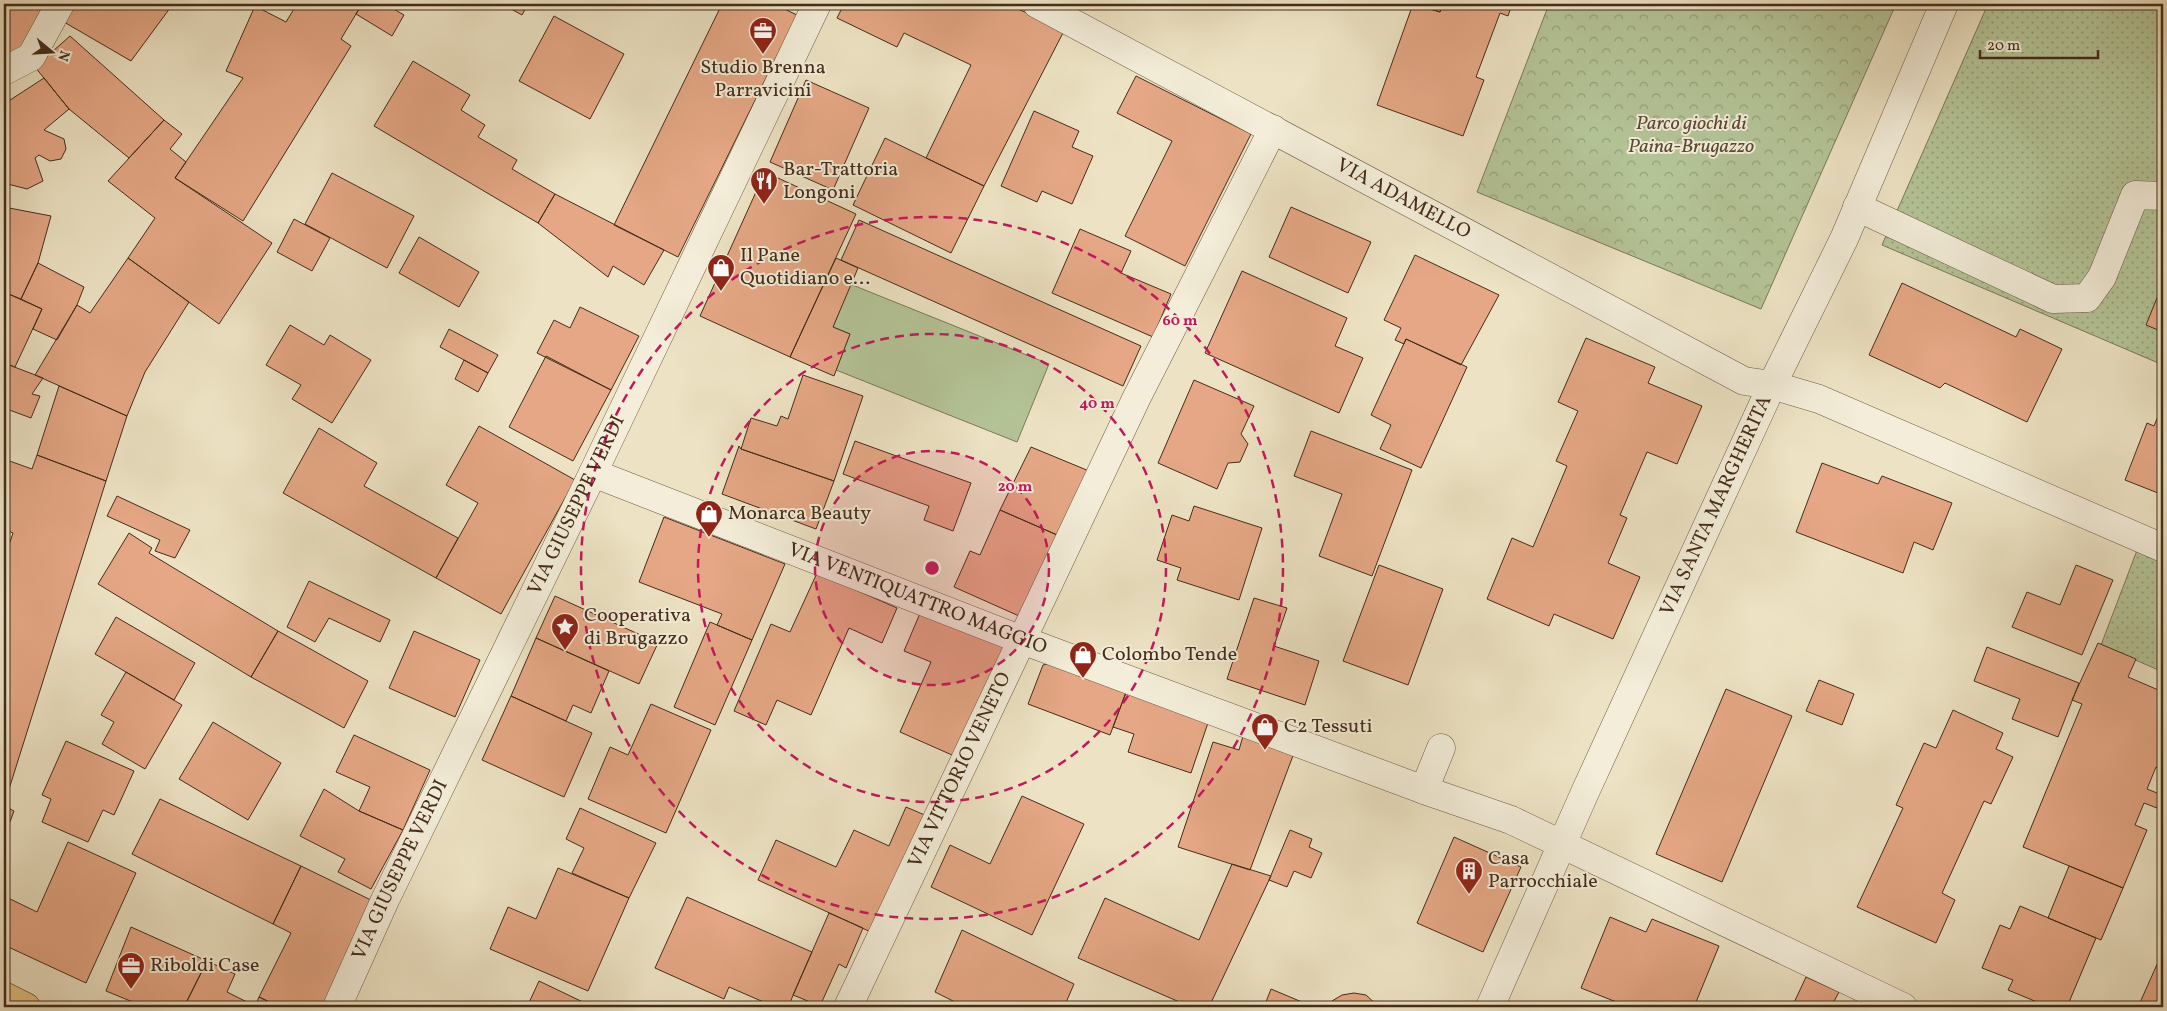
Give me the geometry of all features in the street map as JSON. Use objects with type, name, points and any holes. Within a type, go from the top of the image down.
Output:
[{"type":"main road","points":[[4,996],[26,1007]]},
{"type":"street","points":[[4,71],[31,57],[60,4]]},
{"type":"street","name":"VIA GIUSEPPE VERDI","points":[[338,1007],[385,900],[817,4]]},
{"type":"street","name":"VIA ADAMELLO","points":[[1037,4],[1744,381],[1772,385],[1818,399],[2163,548]]},
{"type":"street","name":"VIA SANTA MARGHERITA","points":[[1490,1007],[1586,790],[1772,385],[1857,207],[1944,4]]},
{"type":"street","name":"VIA VITTORIO VENETO","points":[[848,1007],[1136,399],[1273,129]]},
{"type":"street","points":[[1857,207],[2053,299],[2061,299],[2087,298],[2102,277],[2135,194],[2163,196]]},
{"type":"street","name":"VIA VENTIQUATTRO MAGGIO","points":[[592,473],[1022,640],[1424,790],[1510,820],[1903,1007]]},
{"type":"street","points":[[1424,790],[1441,748]]},
{"type":"green space","name":"Parco giochi di Paina-Brugazzo","points":[[1549,4],[1896,4],[1761,309],[1477,192]]},
{"type":"green space","points":[[1988,4],[2163,4],[2163,365],[1882,245]]},
{"type":"green space","points":[[850,284],[1049,364],[1017,442],[836,370],[850,334],[833,327]]},
{"type":"green space","points":[[2139,545],[2163,554],[2163,672],[2101,645]]},
{"type":"building","points":[[4,4],[48,4],[25,51],[4,61]]},
{"type":"building","points":[[74,4],[173,4],[131,61],[64,22]]},
{"type":"building","points":[[297,4],[362,4],[341,39],[351,46],[243,221],[175,178],[243,78],[226,71],[255,6],[286,22]]},
{"type":"building","points":[[362,4],[385,4],[404,15],[392,36],[356,14]]},
{"type":"building","points":[[502,4],[528,4],[522,15]]},
{"type":"building","points":[[722,4],[774,4],[797,15],[678,257],[614,225]]},
{"type":"building","points":[[844,4],[1008,4],[1064,31],[984,186],[926,158],[971,65],[904,33],[897,47],[837,18]]},
{"type":"building","points":[[1413,4],[1440,12],[1443,4],[1512,4],[1508,16],[1500,13],[1476,77],[1484,80],[1463,136],[1377,105]]},
{"type":"building","points":[[1415,4],[1443,4],[1440,12]]},
{"type":"building","points":[[554,16],[624,54],[590,119],[519,81]]},
{"type":"building","points":[[70,36],[164,120],[129,158],[69,109],[35,67]]},
{"type":"building","points":[[413,61],[470,95],[461,110],[485,125],[478,137],[517,160],[512,169],[555,194],[538,223],[374,126]]},
{"type":"building","points":[[1136,76],[1251,134],[1185,266],[1125,236],[1172,141],[1117,113]]},
{"type":"building","points":[[44,78],[69,109],[44,130],[64,139],[66,149],[61,159],[50,161],[39,155],[35,158],[43,181],[27,189],[4,183],[4,104]]},
{"type":"building","points":[[806,80],[869,108],[833,190],[770,162]]},
{"type":"building","points":[[1034,111],[1079,131],[1072,147],[1093,156],[1072,204],[1042,191],[1037,202],[1001,186]]},
{"type":"building","points":[[164,120],[182,134],[170,149],[186,162],[175,178],[272,243],[219,324],[128,258],[155,218],[108,181]]},
{"type":"building","points":[[885,138],[984,186],[951,253],[853,205]]},
{"type":"building","points":[[765,172],[856,214],[790,357],[700,316]]},
{"type":"building","points":[[332,173],[414,216],[387,268],[305,224]]},
{"type":"building","points":[[555,194],[664,250],[644,285],[613,266],[608,277],[538,223]]},
{"type":"building","points":[[4,207],[51,216],[38,263],[21,299],[4,292]]},
{"type":"building","points":[[1291,207],[1371,242],[1348,293],[1269,257]]},
{"type":"building","points":[[294,219],[330,238],[312,271],[277,252]]},
{"type":"building","points":[[859,220],[1141,346],[1123,386],[841,260]]},
{"type":"building","points":[[1080,229],[1131,251],[1121,273],[1171,294],[1153,337],[1052,293]]},
{"type":"building","points":[[419,237],[479,272],[459,307],[399,273]]},
{"type":"building","points":[[1415,255],[1499,295],[1461,365],[1406,339],[1404,344],[1395,340],[1401,328],[1384,320]]},
{"type":"building","points":[[128,258],[189,302],[145,372],[127,416],[35,375],[77,305],[90,313]]},
{"type":"building","points":[[836,258],[858,268],[833,327],[850,334],[834,376],[790,357]]},
{"type":"building","points":[[38,263],[84,287],[77,305],[57,340],[33,329],[42,309],[21,299]]},
{"type":"building","points":[[1242,271],[1347,318],[1335,346],[1363,358],[1339,413],[1205,353]]},
{"type":"building","points":[[1902,283],[2016,337],[2020,329],[2062,349],[2027,422],[1945,383],[1940,388],[1869,355]]},
{"type":"building","points":[[2163,283],[2163,332],[2146,325]]},
{"type":"building","points":[[4,292],[42,309],[15,367],[4,363]]},
{"type":"building","points":[[580,307],[639,336],[611,390],[537,353],[554,320],[570,328]]},
{"type":"building","points":[[290,325],[324,345],[330,335],[371,360],[332,423],[292,399],[301,385],[266,365]]},
{"type":"building","points":[[449,329],[498,355],[488,373],[440,347]]},
{"type":"building","points":[[1586,338],[1655,367],[1648,383],[1702,406],[1677,464],[1647,452],[1620,515],[1627,518],[1608,563],[1640,577],[1613,639],[1554,614],[1549,626],[1487,599],[1512,538],[1533,547],[1567,466],[1556,461],[1578,411],[1558,402]]},
{"type":"building","points":[[1406,339],[1467,367],[1421,468],[1380,449],[1391,425],[1371,415]]},
{"type":"building","points":[[546,356],[611,390],[573,461],[509,427]]},
{"type":"building","points":[[464,360],[488,373],[478,392],[455,379]]},
{"type":"building","points":[[4,363],[43,378],[32,394],[40,396],[31,418],[4,408]]},
{"type":"building","points":[[803,375],[863,396],[834,481],[741,449],[751,418],[777,426],[781,416],[788,419]]},
{"type":"building","points":[[1194,380],[1254,406],[1241,434],[1248,444],[1240,462],[1228,463],[1217,489],[1158,463]]},
{"type":"building","points":[[59,386],[127,416],[106,481],[37,455]]},
{"type":"building","points":[[2163,404],[2163,495],[2125,480],[2147,423],[2154,426]]},
{"type":"building","points":[[479,426],[575,480],[501,614],[436,578],[478,503],[446,485]]},
{"type":"building","points":[[319,428],[377,463],[364,486],[458,538],[436,578],[283,493]]},
{"type":"building","points":[[1311,431],[1412,470],[1372,576],[1319,556],[1342,494],[1294,476]]},
{"type":"building","points":[[855,441],[971,483],[953,531],[924,520],[929,506],[843,474]]},
{"type":"building","points":[[739,446],[741,449],[834,481],[816,529],[722,494]]},
{"type":"building","points":[[1031,447],[1089,471],[1064,538],[1000,510]]},
{"type":"building","points":[[37,455],[106,481],[4,805],[4,560],[13,533],[4,529],[4,459],[32,469]]},
{"type":"building","points":[[1822,463],[1878,484],[1882,476],[1952,503],[1933,550],[1914,542],[1903,573],[1796,532]]},
{"type":"building","points":[[117,496],[190,530],[175,558],[155,551],[160,540],[107,516]]},
{"type":"building","points":[[1194,506],[1262,528],[1239,600],[1177,580],[1181,568],[1157,560],[1172,515],[1189,521]]},
{"type":"building","points":[[1000,510],[1064,538],[1028,620],[954,587],[970,551],[980,555]]},
{"type":"building","points":[[664,517],[785,564],[752,640],[717,625],[722,614],[639,582]]},
{"type":"building","points":[[129,533],[152,548],[149,553],[278,631],[251,677],[98,584]]},
{"type":"building","points":[[1379,565],[1443,589],[1408,685],[1343,661]]},
{"type":"building","points":[[2076,565],[2113,580],[2082,655],[2012,627],[2027,592],[2060,605]]},
{"type":"building","points":[[817,573],[897,608],[882,643],[849,628],[811,715],[777,700],[766,725],[734,711],[771,624],[790,632]]},
{"type":"building","points":[[309,581],[390,620],[380,642],[329,618],[315,642],[287,627]]},
{"type":"building","points":[[555,596],[658,643],[639,684],[536,638]]},
{"type":"building","points":[[1254,598],[1287,608],[1274,646],[1319,661],[1305,705],[1227,679]]},
{"type":"building","points":[[921,611],[1009,649],[961,759],[900,732],[931,662],[904,651]]},
{"type":"building","points":[[116,617],[195,663],[174,700],[95,654]]},
{"type":"building","points":[[710,622],[752,640],[715,725],[674,707]]},
{"type":"building","points":[[278,631],[368,681],[344,728],[251,677]]},
{"type":"building","points":[[414,631],[480,660],[455,717],[389,688]]},
{"type":"building","points":[[536,638],[609,671],[591,713],[573,705],[566,721],[511,696]]},
{"type":"building","points":[[2098,643],[2136,659],[2128,677],[2163,692],[2163,770],[2156,767],[2147,789],[2162,795],[2157,808],[2144,803],[2135,825],[2147,830],[2123,888],[2023,847],[2082,704],[2072,700]]},
{"type":"building","points":[[1987,647],[2079,683],[2058,737],[2012,719],[2020,699],[1974,681]]},
{"type":"building","points":[[1059,661],[1128,687],[1110,735],[1028,704],[1043,665]]},
{"type":"building","points":[[126,672],[182,705],[145,769],[102,744],[114,722],[101,715]]},
{"type":"building","points":[[1819,680],[1854,694],[1842,725],[1806,711]]},
{"type":"building","points":[[1128,687],[1210,717],[1191,773],[1128,752],[1134,734],[1113,727]]},
{"type":"building","points":[[1726,689],[1792,716],[1722,882],[1656,854]]},
{"type":"building","points":[[511,696],[592,733],[564,797],[482,760]]},
{"type":"building","points":[[651,704],[711,730],[666,833],[588,799],[610,747],[628,755]]},
{"type":"building","points":[[1953,710],[2003,733],[1996,749],[2013,757],[1991,804],[1984,801],[1942,893],[1955,900],[1936,943],[1857,907],[1903,808],[1896,805],[1924,743],[1936,748]]},
{"type":"building","points":[[213,722],[281,763],[248,820],[179,779]]},
{"type":"building","points":[[354,735],[430,770],[403,830],[359,811],[370,787],[336,772]]},
{"type":"building","points":[[1243,736],[1294,753],[1250,870],[1178,847],[1213,742],[1239,750]]},
{"type":"building","points":[[66,741],[134,771],[114,815],[103,810],[88,842],[42,822],[51,799],[42,795]]},
{"type":"building","points":[[324,789],[359,811],[403,830],[371,889],[338,872],[345,859],[300,836]]},
{"type":"building","points":[[1022,796],[1084,824],[1032,935],[931,887],[950,845],[990,864]]},
{"type":"building","points":[[160,799],[301,866],[273,924],[132,854]]},
{"type":"building","points":[[4,806],[14,811],[4,838]]},
{"type":"building","points":[[906,807],[927,816],[873,933],[758,880],[776,840],[836,867],[854,830],[889,846]]},
{"type":"building","points":[[580,808],[656,843],[629,898],[572,873],[584,848],[566,839]]},
{"type":"building","points":[[1290,830],[1312,839],[1309,847],[1322,853],[1311,878],[1294,871],[1287,887],[1269,880]]},
{"type":"building","name":"Casa Parrocchiale","points":[[1454,837],[1521,867],[1483,952],[1417,923]]},
{"type":"building","points":[[68,842],[136,873],[86,983],[4,945],[4,896],[37,912]]},
{"type":"building","points":[[1232,864],[1271,876],[1209,1007],[1191,1007],[1078,958],[1105,898],[1199,940]]},
{"type":"building","points":[[301,866],[373,901],[323,1007],[280,1007],[259,997],[291,933],[273,924]]},
{"type":"building","points":[[2069,866],[2123,888],[2101,940],[2048,918]]},
{"type":"building","points":[[558,868],[629,898],[588,991],[490,949],[508,907],[536,919]]},
{"type":"building","points":[[687,897],[812,952],[788,1007],[775,1007],[729,987],[724,999],[655,968]]},
{"type":"building","points":[[2020,906],[2096,938],[2067,1007],[2049,1007],[2008,990],[2013,980],[1982,968],[2000,925],[2010,929]]},
{"type":"building","points":[[829,913],[863,928],[846,968],[839,964],[820,1006],[793,995]]},
{"type":"building","points":[[1610,917],[1646,932],[1652,919],[1719,946],[1694,1007],[1680,1003],[1678,1007],[1629,1007],[1581,988]]},
{"type":"building","points":[[131,927],[207,961],[184,1007],[145,1007],[106,991]]},
{"type":"building","points":[[962,930],[1074,984],[1064,1007],[965,1007],[935,992]]},
{"type":"building","points":[[2163,951],[2163,1007],[2138,1007]]},
{"type":"building","points":[[207,961],[235,974],[227,992],[255,1006],[259,997],[280,1007],[184,1007]]},
{"type":"building","points":[[1806,977],[1839,992],[1831,1007],[1792,1007]]},
{"type":"building","points":[[539,981],[587,1004],[585,1007],[527,1007]]},
{"type":"building","points":[[1271,989],[1314,1007],[1264,1007]]},
{"type":"building","points":[[1354,993],[1366,995],[1379,1007],[1328,1007],[1332,1001],[1342,995]]},
{"type":"place","name":"Studio Brenna Parravicini","points":[[763,55]]},
{"type":"place","name":"Bar-Trattoria Longoni","points":[[764,205]]},
{"type":"place","name":"Il Pane Quotidiano e...","points":[[721,292]]},
{"type":"place","name":"Monarca Beauty","points":[[709,538]]},
{"type":"place","name":"Cooperativa di Brugazzo","points":[[565,651]]},
{"type":"place","name":"Colombo Tende","points":[[1083,679]]},
{"type":"place","name":"C2 Tessuti","points":[[1265,751]]},
{"type":"place","name":"Casa Parrocchiale","points":[[1469,895]]},
{"type":"place","name":"Riboldi Case","points":[[131,990]]}]
